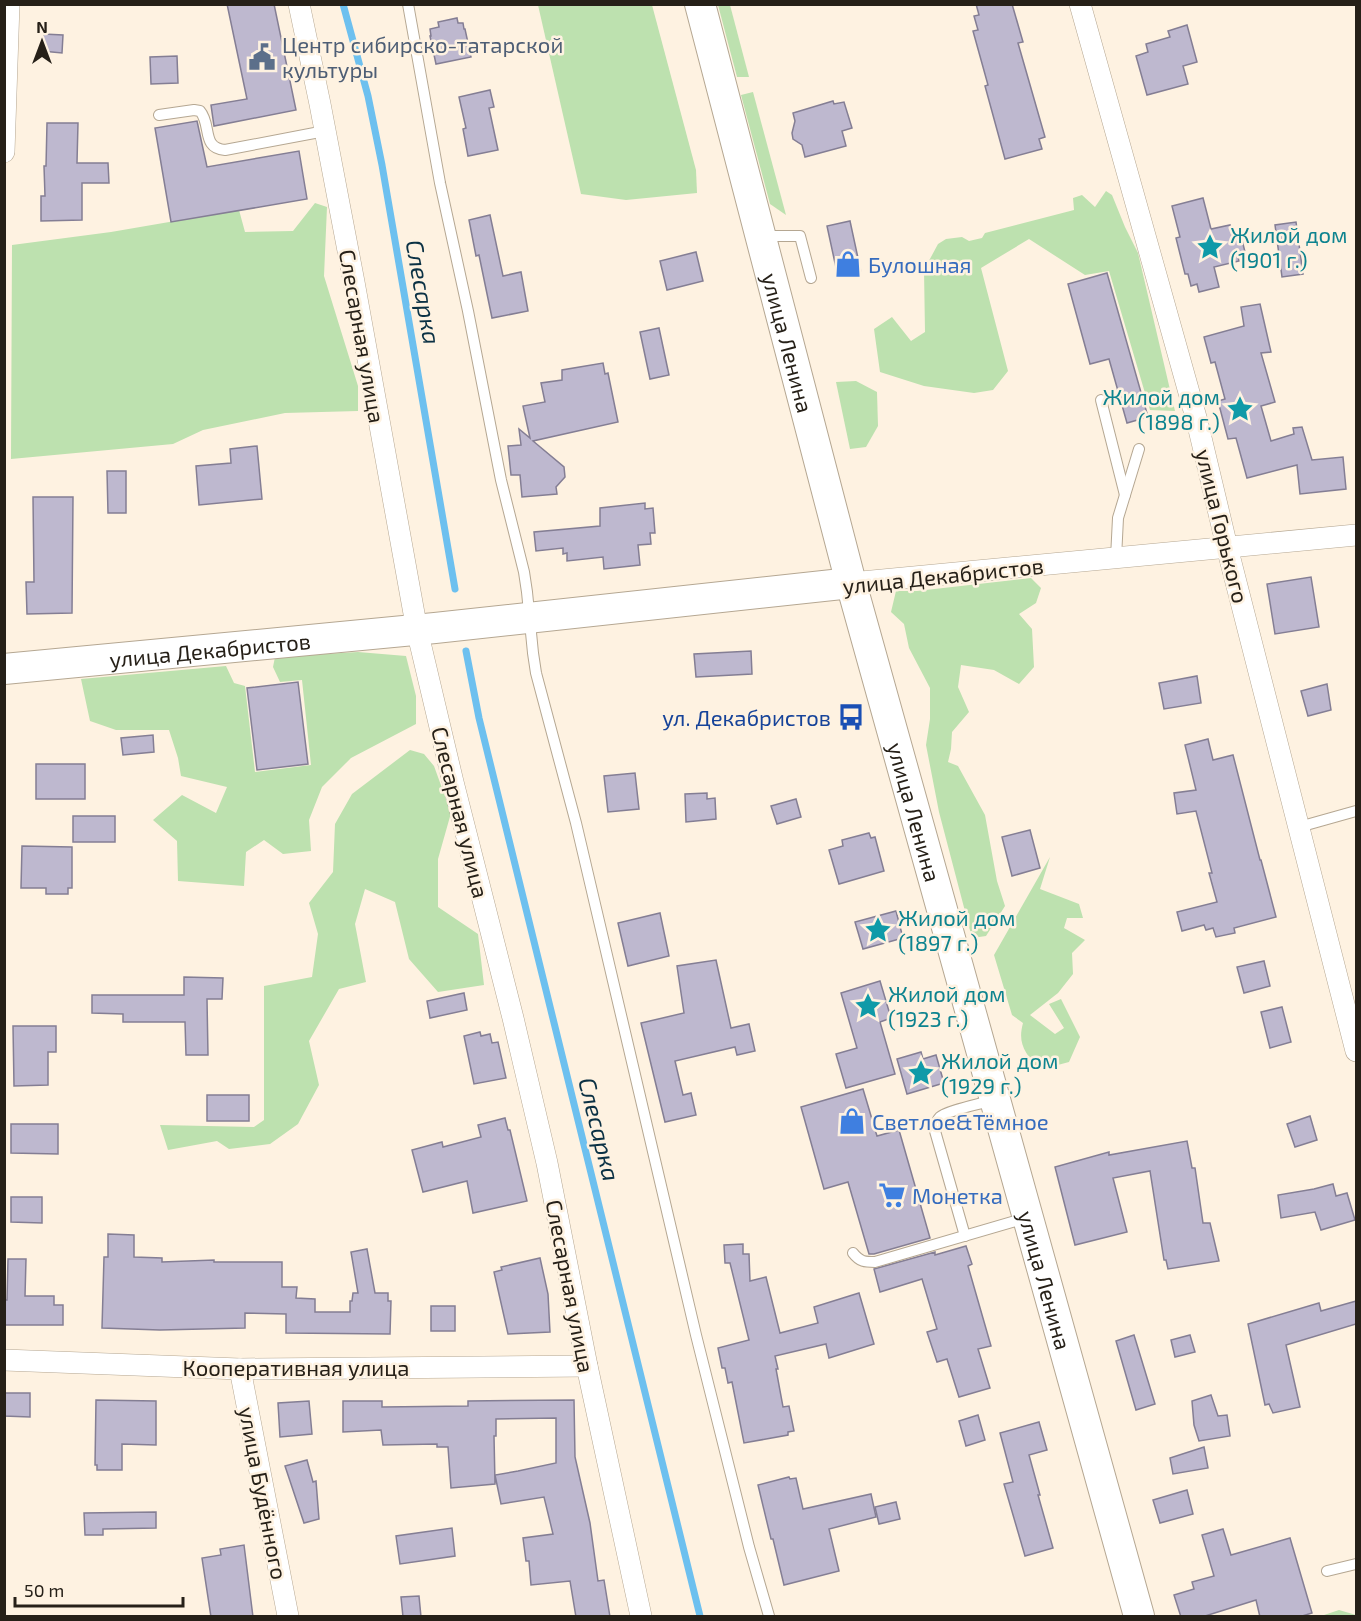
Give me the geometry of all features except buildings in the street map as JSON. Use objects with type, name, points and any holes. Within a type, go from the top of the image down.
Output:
[{"type":"main road","name":"улица Ленина","points":[[699,4],[851,583],[1139,1617]]},
{"type":"main road","name":"улица Декабристов","points":[[4,669],[417,630],[851,583]]},
{"type":"street","points":[[4,152],[9,4]]},
{"type":"street","name":"Слесарная улица","points":[[299,4],[325,131],[417,630],[547,1163],[587,1366],[641,1617]]},
{"type":"street","name":"улица Горького","points":[[1080,4],[1197,422],[1356,1051]]},
{"type":"street","name":"улица Декабристов","points":[[851,583],[1356,535]]},
{"type":"street","name":"Кооперативная улица","points":[[4,1360],[240,1369],[587,1366]]},
{"type":"street","name":"улица Будённого","points":[[240,1369],[288,1617]]},
{"type":"lane","points":[[408,4],[440,183],[501,480],[524,572],[536,673],[576,822],[699,1346],[749,1547],[769,1617]]},
{"type":"lane","points":[[159,115],[200,111],[205,120],[209,141],[219,150],[325,131]]},
{"type":"lane","points":[[760,236],[800,237],[811,278]]},
{"type":"lane","points":[[1101,400],[1125,495]]},
{"type":"lane","points":[[1116,558],[1118,518],[1139,449]]},
{"type":"lane","points":[[1299,827],[1356,811]]},
{"type":"lane","points":[[966,1236],[935,1131],[935,1124],[946,1113],[995,1100]]},
{"type":"lane","points":[[853,1254],[858,1260],[875,1262],[1028,1217]]},
{"type":"lane","points":[[1327,1571],[1356,1564]]},
{"type":"green space","points":[[538,5],[652,5],[696,170],[697,193],[626,200],[581,194]]},
{"type":"green space","points":[[718,5],[730,5],[749,77],[737,77]]},
{"type":"green space","points":[[753,92],[786,215],[770,204],[741,95]]},
{"type":"green space","points":[[1106,191],[1112,195],[1138,253],[1175,411],[1150,410],[1109,271],[1085,275],[1029,239],[981,268],[1008,371],[993,390],[974,393],[924,386],[880,372],[874,329],[892,317],[911,341],[925,332],[924,270],[938,244],[946,239],[962,237],[969,241],[982,238],[985,233],[1074,210],[1073,198],[1082,195],[1095,207]]},
{"type":"green space","points":[[315,203],[327,207],[324,276],[358,386],[358,411],[285,413],[203,430],[173,444],[11,459],[12,245],[111,232],[239,210],[245,232],[293,231]]},
{"type":"green space","points":[[856,381],[877,392],[878,426],[866,447],[850,449],[836,382]]},
{"type":"green space","points":[[1031,578],[1041,588],[1036,603],[1019,614],[1032,629],[1034,667],[1019,684],[994,670],[961,665],[958,687],[969,712],[952,732],[948,762],[958,766],[985,815],[997,881],[1005,906],[986,936],[972,938],[939,812],[926,745],[930,719],[930,688],[909,648],[904,624],[891,612],[896,591],[917,591]]},
{"type":"green space","points":[[358,652],[406,656],[416,696],[416,724],[351,758],[322,787],[309,820],[311,851],[283,854],[264,840],[246,852],[244,886],[178,881],[177,841],[153,820],[182,795],[216,813],[227,787],[181,776],[169,730],[116,730],[90,721],[81,679],[226,666],[234,683],[245,686],[255,772],[311,765],[302,680],[280,682],[273,667],[275,657]]},
{"type":"green space","points":[[410,750],[424,754],[434,766],[451,813],[438,859],[438,907],[478,934],[484,985],[438,992],[409,959],[395,902],[365,889],[355,924],[366,982],[339,989],[309,1041],[319,1085],[298,1124],[270,1144],[229,1149],[217,1141],[168,1150],[160,1125],[254,1127],[264,1120],[264,986],[312,977],[318,934],[309,903],[333,872],[335,824],[352,794]]},
{"type":"green space","points":[[1050,857],[1040,889],[1079,904],[1083,918],[1067,918],[1064,928],[1085,940],[1072,953],[1073,974],[1058,993],[1030,1015],[1055,1034],[1064,1028],[1049,1004],[1061,999],[1080,1037],[1069,1062],[1039,1070],[1022,1043],[1023,1023],[1012,1015],[994,955]]},
{"type":"green space","points":[[1339,1610],[1356,1616],[1321,1616]]},
{"type":"waterway","name":"Слесарка","points":[[343,4],[368,96],[382,165],[455,589]]},
{"type":"waterway","name":"Слесарка","points":[[466,651],[479,718],[700,1616]]},
{"type":"place","name":"Центр сибирско-татарской культуры","points":[[262,57]]},
{"type":"place","name":"Жилой дом (1901 г.)","points":[[1210,247]]},
{"type":"place","name":"Булошная","points":[[848,264]]},
{"type":"place","name":"Жилой дом (1898 г.)","points":[[1240,409]]},
{"type":"place","name":"ул. Декабристов","points":[[851,717]]},
{"type":"place","name":"Жилой дом (1897 г.)","points":[[878,930]]},
{"type":"place","name":"Жилой дом (1923 г.)","points":[[868,1006]]},
{"type":"place","name":"Жилой дом (1929 г.)","points":[[921,1073]]},
{"type":"place","name":"Светлое&Тёмное","points":[[852,1121]]},
{"type":"place","name":"Монетка","points":[[892,1195]]}]
